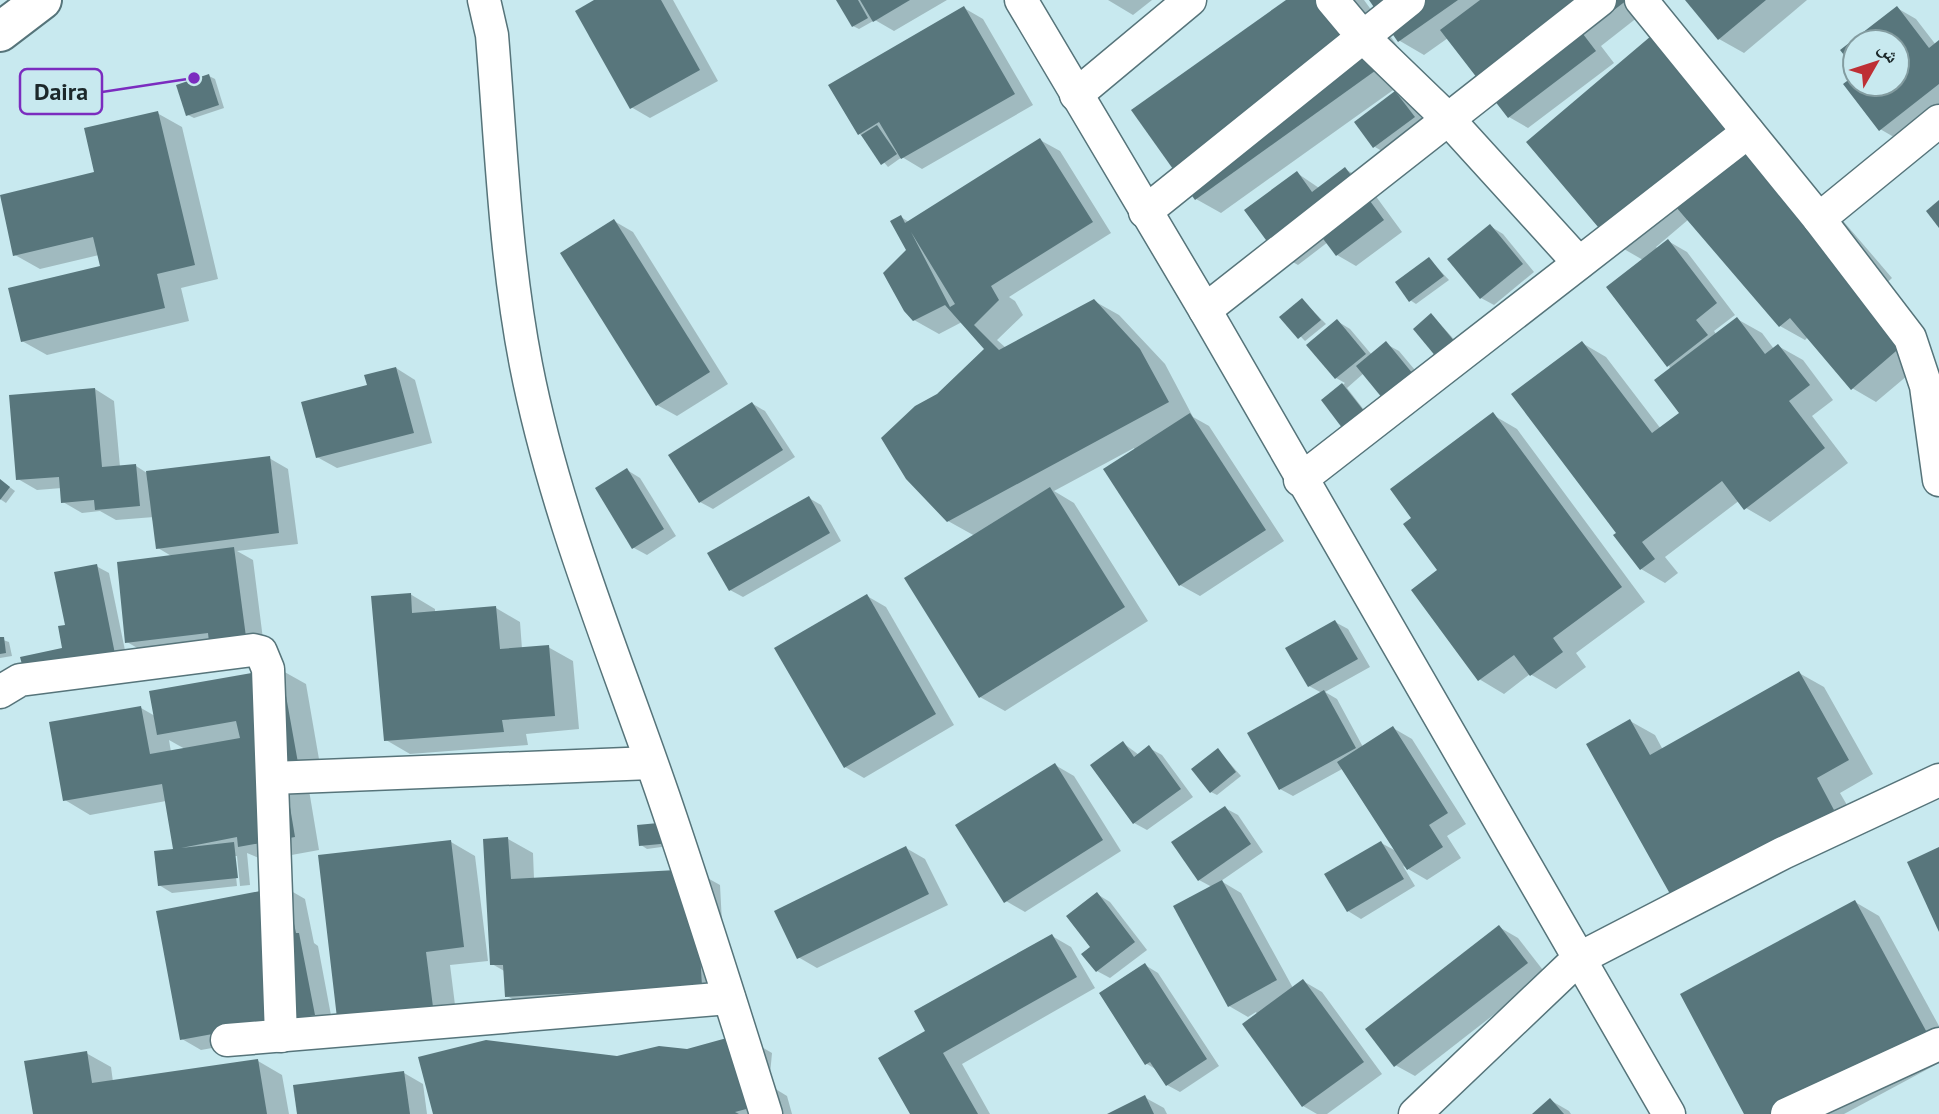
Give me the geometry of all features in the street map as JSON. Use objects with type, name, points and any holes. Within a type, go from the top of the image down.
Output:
[{"type":"main road","points":[[0,32],[42,0]]},
{"type":"street","points":[[484,0],[492,35],[510,255],[526,365],[549,461],[580,565],[651,763],[766,1114]]},
{"type":"street","points":[[1021,0],[1205,310],[1300,480],[1668,1114]]},
{"type":"street","points":[[1076,95],[1190,0]]},
{"type":"street","points":[[1332,0],[1363,37],[1448,119],[1579,263]]},
{"type":"street","points":[[1145,212],[1409,0]]},
{"type":"street","points":[[1205,310],[1600,0]]},
{"type":"street","points":[[1641,0],[1819,219],[1910,338],[1926,386],[1939,480]]},
{"type":"street","points":[[1819,219],[1939,121]]},
{"type":"street","points":[[1300,480],[1748,131]]},
{"type":"street","points":[[0,692],[20,680],[253,650],[261,652],[268,669],[281,1035]]},
{"type":"street","points":[[272,778],[651,763]]},
{"type":"street","points":[[1415,1114],[1577,959],[1783,853],[1939,780]]},
{"type":"street","points":[[227,1040],[729,998]]},
{"type":"street","points":[[1787,1114],[1939,1044]]},
{"type":"building","points":[[594,0],[661,0],[700,70],[630,109],[575,11]]},
{"type":"building","points":[[836,0],[858,0],[868,18],[852,27]]},
{"type":"building","points":[[860,0],[910,0],[873,22]]},
{"type":"building","points":[[1286,0],[1351,0],[1393,58],[1195,200],[1131,110]]},
{"type":"building","points":[[1369,0],[1458,0],[1398,42]]},
{"type":"building","points":[[1480,0],[1627,0],[1583,34],[1596,51],[1508,118],[1440,30]]},
{"type":"building","points":[[1685,0],[1766,0],[1718,40]]},
{"type":"building","points":[[964,6],[1015,94],[901,159],[879,122],[858,135],[828,85]]},
{"type":"building","points":[[1897,6],[1929,48],[1939,40],[1939,84],[1879,131],[1854,98],[1911,98],[1911,28],[1868,28]]},
{"type":"building","points":[[1664,25],[1910,339],[1851,390],[1790,318],[1779,327],[1670,200],[1615,247],[1526,142]]},
{"type":"building","points":[[209,74],[219,105],[186,116],[176,85]]},
{"type":"building","points":[[1395,91],[1415,117],[1373,148],[1354,122]]},
{"type":"building","points":[[158,111],[195,265],[157,274],[165,308],[21,342],[8,288],[100,266],[93,237],[13,256],[0,195],[94,172],[84,128]]},
{"type":"building","points":[[877,125],[897,154],[881,165],[861,135]]},
{"type":"building","points":[[1040,138],[1093,222],[991,286],[999,300],[974,325],[999,350],[1094,299],[1140,349],[1169,402],[947,522],[906,479],[881,438],[915,406],[937,394],[984,349],[945,305],[913,321],[904,311],[883,273],[906,250],[890,221],[901,215],[905,223]],"holes":[[[911,232],[955,304],[950,307]]]},
{"type":"building","points":[[1345,167],[1384,220],[1336,256],[1315,228],[1277,255],[1244,210],[1297,171],[1312,192]]},
{"type":"building","points":[[1939,200],[1939,228],[1926,211]]},
{"type":"building","points":[[614,219],[710,372],[656,406],[560,253]]},
{"type":"building","points":[[1490,224],[1523,264],[1480,299],[1447,259]]},
{"type":"building","points":[[1668,239],[1717,303],[1696,320],[1708,335],[1667,367],[1606,287]]},
{"type":"building","points":[[1429,257],[1444,276],[1409,302],[1395,282]]},
{"type":"building","points":[[1302,298],[1321,320],[1298,339],[1279,317]]},
{"type":"building","points":[[1431,313],[1455,342],[1437,358],[1413,329]]},
{"type":"building","points":[[1737,317],[1765,354],[1778,344],[1810,385],[1789,401],[1825,448],[1744,510],[1722,481],[1642,542],[1655,559],[1640,570],[1613,535],[1616,533],[1511,394],[1582,341],[1652,433],[1679,413],[1654,380]]},
{"type":"building","points":[[1337,319],[1366,354],[1335,379],[1306,345]]},
{"type":"building","points":[[1386,341],[1413,374],[1383,399],[1356,366]]},
{"type":"building","points":[[396,367],[414,433],[316,458],[301,402],[367,385],[364,375]]},
{"type":"building","points":[[1342,383],[1371,420],[1349,437],[1321,400]]},
{"type":"building","points":[[95,388],[102,467],[136,464],[140,506],[95,510],[94,500],[61,503],[59,477],[16,480],[9,395]]},
{"type":"building","points":[[752,402],[783,450],[699,503],[668,455]]},
{"type":"building","points":[[1493,412],[1622,587],[1553,638],[1563,652],[1530,676],[1514,655],[1478,681],[1411,590],[1437,570],[1403,524],[1411,518],[1390,489]]},
{"type":"building","points":[[1190,413],[1266,530],[1179,586],[1103,469]]},
{"type":"building","points":[[270,456],[279,533],[156,549],[146,471]]},
{"type":"building","points":[[627,468],[664,529],[632,549],[595,488]]},
{"type":"building","points":[[0,479],[10,487],[0,500]]},
{"type":"building","points":[[1050,487],[1125,607],[979,698],[904,578]]},
{"type":"building","points":[[809,496],[830,533],[729,591],[707,553]]},
{"type":"building","points":[[234,547],[246,637],[209,642],[208,633],[125,643],[117,562]]},
{"type":"building","points":[[97,564],[115,654],[24,672],[20,657],[62,648],[58,626],[65,625],[54,572]]},
{"type":"building","points":[[411,593],[412,613],[496,606],[500,649],[549,645],[555,716],[502,720],[504,732],[384,741],[371,596]]},
{"type":"building","points":[[867,594],[936,714],[844,768],[774,648]]},
{"type":"building","points":[[1335,620],[1358,659],[1308,687],[1285,648]]},
{"type":"building","points":[[0,637],[4,637],[6,653],[0,654]]},
{"type":"building","points":[[281,668],[300,774],[285,777],[295,837],[238,847],[237,837],[181,848],[234,842],[238,878],[158,886],[154,851],[173,849],[162,784],[63,801],[49,722],[141,706],[150,754],[240,738],[236,721],[157,735],[149,691]]},
{"type":"building","points":[[1799,671],[1849,760],[1817,778],[1834,810],[1674,901],[1586,744],[1630,719],[1650,755]]},
{"type":"building","points":[[1324,690],[1356,748],[1279,790],[1247,733]]},
{"type":"building","points":[[1393,726],[1448,813],[1429,825],[1443,847],[1407,870],[1337,762]]},
{"type":"building","points":[[1123,741],[1134,757],[1149,745],[1181,789],[1133,824],[1090,765]]},
{"type":"building","points":[[1218,748],[1236,772],[1210,793],[1191,769]]},
{"type":"building","points":[[1055,763],[1103,840],[1004,903],[955,825]]},
{"type":"building","points":[[1225,806],[1251,844],[1198,881],[1171,842]]},
{"type":"building","points":[[669,822],[671,843],[639,846],[637,825]]},
{"type":"building","points":[[508,837],[511,879],[695,869],[702,986],[505,997],[503,965],[490,965],[483,839]]},
{"type":"building","points":[[451,840],[464,947],[426,952],[433,1007],[337,1018],[318,855]]},
{"type":"building","points":[[1381,841],[1404,879],[1347,912],[1324,874]]},
{"type":"building","points":[[906,846],[929,894],[797,959],[774,911]]},
{"type":"building","points":[[1939,847],[1939,932],[1907,862]]},
{"type":"building","points":[[1222,880],[1277,980],[1228,1007],[1173,906]]},
{"type":"building","points":[[286,886],[296,933],[299,933],[315,1015],[180,1040],[156,911]]},
{"type":"building","points":[[1097,892],[1135,942],[1096,972],[1081,954],[1090,947],[1066,916]]},
{"type":"building","points":[[1855,900],[1931,1040],[1794,1114],[1744,1114],[1680,994]]},
{"type":"building","points":[[1499,925],[1528,963],[1394,1067],[1365,1029]]},
{"type":"building","points":[[1052,934],[1077,977],[943,1053],[978,1114],[910,1114],[878,1058],[925,1031],[914,1011]]},
{"type":"building","points":[[1145,963],[1207,1059],[1166,1086],[1150,1062],[1145,1065],[1099,993]]},
{"type":"building","points":[[1303,979],[1364,1062],[1302,1107],[1242,1024]]},
{"type":"building","points":[[734,1036],[769,1103],[735,1112],[739,1114],[433,1114],[418,1057],[486,1040],[617,1056],[659,1046],[687,1049]]},
{"type":"building","points":[[87,1051],[92,1083],[258,1059],[267,1114],[33,1114],[24,1061]]},
{"type":"building","points":[[404,1071],[410,1114],[297,1114],[293,1085]]},
{"type":"building","points":[[1145,1095],[1154,1114],[1107,1114]]},
{"type":"building","points":[[1550,1098],[1564,1114],[1532,1114]]},
{"type":"place","name":"Daira","points":[[194,78]]}]
